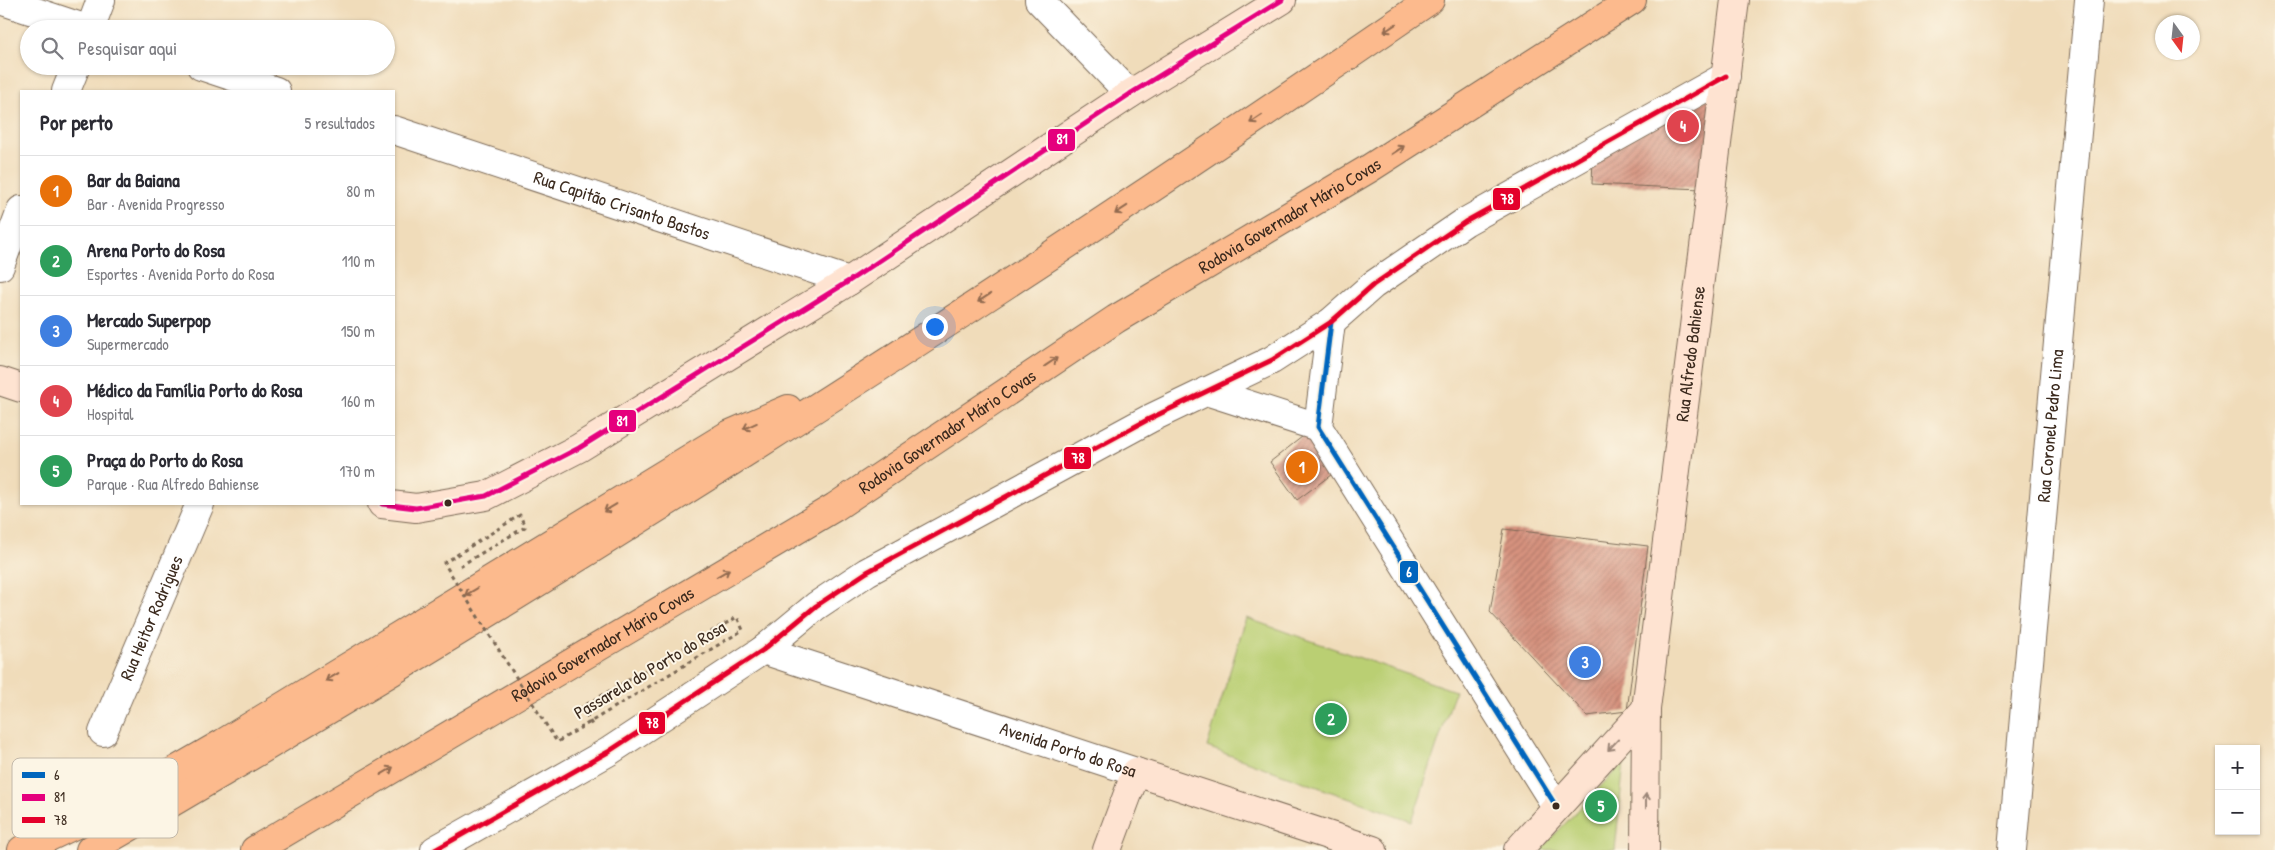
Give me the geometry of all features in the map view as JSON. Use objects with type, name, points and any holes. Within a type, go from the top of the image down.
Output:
[{"type":"highway","points":[[178,798],[506,602],[875,372],[992,293],[1169,179],[1430,0]]},
{"type":"highway","name":"Rodovia Governador Mário Covas","points":[[255,850],[835,506],[1116,319],[1370,168],[1632,0]]},
{"type":"highway","points":[[178,769],[728,435],[875,372]]},
{"type":"highway","points":[[289,850],[350,793]]},
{"type":"highway","points":[[22,850],[47,838]]},
{"type":"highway","points":[[90,850],[110,838]]},
{"type":"main road","points":[[390,505],[416,508],[486,496],[579,448],[849,281],[1130,94],[1282,0]]},
{"type":"main road","name":"Rua Alfredo Bahiense","points":[[1645,850],[1646,709],[1726,76],[1740,2]]},
{"type":"main road","points":[[0,381],[20,388]]},
{"type":"main road","points":[[1518,850],[1646,709]]},
{"type":"main road","points":[[1107,850],[1136,772]]},
{"type":"main road","name":"Avenida Porto do Rosa","points":[[1136,772],[1373,850]]},
{"type":"street","points":[[0,0],[61,20]]},
{"type":"street","points":[[92,20],[100,0]]},
{"type":"street","points":[[1038,0],[1130,94]]},
{"type":"street","name":"Rua Coronel Pedro Lima","points":[[2012,850],[2089,0]]},
{"type":"street","points":[[66,90],[72,75]]},
{"type":"street","points":[[228,75],[273,90]]},
{"type":"street","points":[[435,850],[595,760],[763,650],[816,606],[867,572],[1149,419],[1272,360],[1331,322],[1373,285],[1465,222],[1726,76]]},
{"type":"street","name":"Rua Capitão Crisanto Bastos","points":[[395,130],[849,281]]},
{"type":"street","points":[[0,266],[20,213]]},
{"type":"street","points":[[1331,322],[1318,427],[1556,806]]},
{"type":"street","points":[[1206,390],[1318,427]]},
{"type":"street","name":"Rua Heitor Rodrigues","points":[[103,732],[200,505]]},
{"type":"street","name":"Avenida Porto do Rosa","points":[[763,650],[1136,772]]},
{"type":"path","points":[[460,566],[525,527],[520,515],[444,563],[465,596]]},
{"type":"path","name":"Passarela do Porto do Rosa","points":[[465,596],[557,742],[742,630],[737,617],[582,707]]},
{"type":"green space","points":[[1246,618],[1455,691],[1412,821],[1207,747]]},
{"type":"green space","points":[[1624,762],[1615,850],[1540,850]]},
{"type":"building","points":[[1717,94],[1701,189],[1592,184],[1593,158]]},
{"type":"building","points":[[1307,433],[1335,472],[1297,500],[1270,462]]},
{"type":"building","points":[[1504,529],[1648,546],[1627,711],[1587,716],[1490,612]]},
{"type":"transit line","name":"81","points":[[390,505],[416,508],[486,496],[579,448],[849,281],[1130,94],[1282,0]]},
{"type":"transit line","name":"78","points":[[435,850],[608,752],[763,650],[816,606],[867,572],[1149,419],[1272,360],[1331,322],[1373,285],[1465,222],[1726,76]]},
{"type":"transit line","name":"6","points":[[1331,322],[1318,427],[1556,806]]},
{"type":"place","name":"Médico da Família Porto do Rosa","points":[[1683,126]]},
{"type":"place","name":"Bar da Baiana","points":[[1302,467]]},
{"type":"place","name":"Mercado Superpop","points":[[1585,662]]},
{"type":"place","name":"Arena Porto do Rosa","points":[[1331,719]]},
{"type":"place","name":"Praça do Porto do Rosa","points":[[1601,806]]}]
